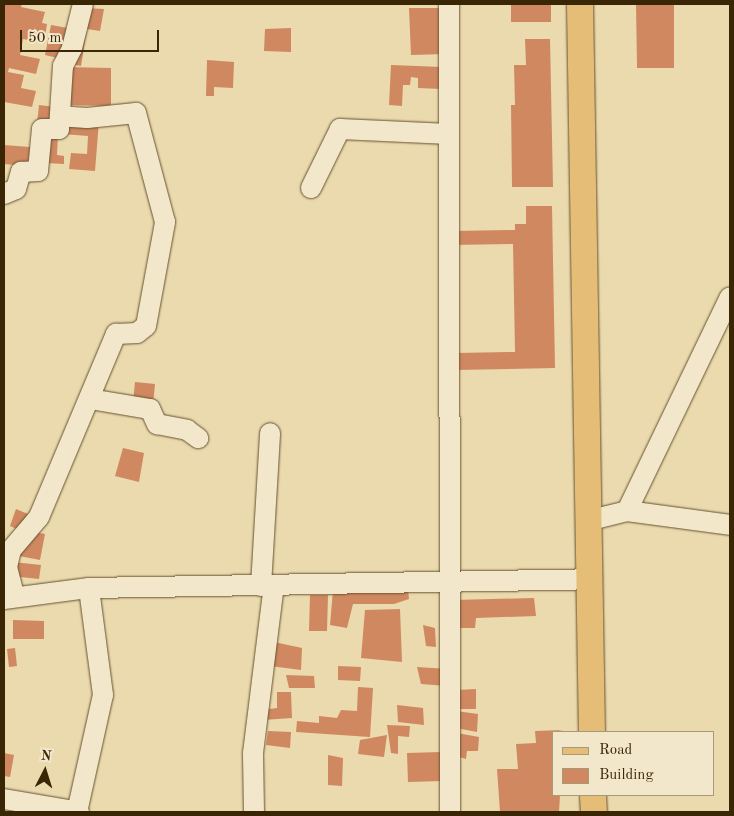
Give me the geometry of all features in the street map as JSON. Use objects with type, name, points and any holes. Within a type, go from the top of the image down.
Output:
[{"type":"main road","points":[[580,4],[592,731]]},
{"type":"main road","points":[[593,796],[594,812]]},
{"type":"street","points":[[4,194],[16,189],[21,172],[38,172],[42,129],[59,129],[63,66],[72,48],[83,4]]},
{"type":"street","points":[[443,4],[449,134],[450,812]]},
{"type":"street","points":[[61,116],[87,118],[136,113],[165,222],[146,326],[138,333],[116,334],[90,400],[39,517],[31,530],[11,550],[6,567],[9,597],[88,588],[588,579]]},
{"type":"street","points":[[311,188],[340,129],[449,134]]},
{"type":"street","points":[[627,511],[730,297]]},
{"type":"street","points":[[90,400],[150,409],[157,424],[187,430],[198,438]]},
{"type":"street","points":[[254,812],[252,753],[267,586],[270,433]]},
{"type":"street","points":[[588,521],[627,511],[730,525]]},
{"type":"street","points":[[4,799],[78,812],[103,695],[88,588]]},
{"type":"building","points":[[4,4],[22,4],[21,7],[45,12],[42,23],[47,24],[44,43],[23,39],[20,55],[40,59],[36,74],[9,68],[8,72],[24,75],[21,88],[36,91],[32,107],[4,102]]},
{"type":"building","points":[[511,4],[551,4],[551,22],[511,22]]},
{"type":"building","points":[[636,4],[674,4],[674,68],[637,68]]},
{"type":"building","points":[[84,8],[104,9],[100,31],[87,29],[81,66],[70,64]]},
{"type":"building","points":[[409,8],[444,8],[445,54],[411,55]]},
{"type":"building","points":[[51,25],[68,28],[62,59],[45,55]]},
{"type":"building","points":[[291,28],[291,52],[264,51],[265,29]]},
{"type":"building","points":[[525,39],[550,39],[553,187],[512,187],[511,105],[515,105],[514,65],[526,65]]},
{"type":"building","points":[[207,60],[234,62],[233,88],[214,87],[214,96],[206,96]]},
{"type":"building","points":[[391,65],[442,67],[441,89],[418,88],[418,78],[411,77],[410,85],[403,85],[402,106],[389,105]]},
{"type":"building","points":[[65,67],[111,68],[111,106],[64,105]]},
{"type":"building","points":[[39,105],[56,107],[54,125],[37,124]]},
{"type":"building","points":[[99,121],[95,171],[69,169],[71,153],[87,154],[88,136],[63,134],[64,122]]},
{"type":"building","points":[[42,134],[58,135],[57,155],[64,156],[64,164],[45,163]]},
{"type":"building","points":[[4,145],[30,147],[28,166],[4,164]]},
{"type":"building","points":[[526,206],[552,206],[555,368],[455,370],[455,353],[515,352],[513,244],[452,245],[452,231],[515,230],[515,224],[526,224]]},
{"type":"building","points":[[135,382],[155,384],[153,405],[133,403]]},
{"type":"building","points":[[123,448],[144,453],[139,482],[115,476]]},
{"type":"building","points":[[16,509],[28,514],[21,531],[10,526]]},
{"type":"building","points":[[34,532],[45,534],[40,560],[14,555]]},
{"type":"building","points":[[13,562],[41,565],[39,579],[11,576]]},
{"type":"building","points":[[408,589],[409,599],[394,604],[353,604],[347,628],[330,625],[333,590]]},
{"type":"building","points":[[310,595],[328,595],[327,631],[309,631]]},
{"type":"building","points":[[534,598],[536,616],[476,618],[475,628],[455,628],[454,600]]},
{"type":"building","points":[[400,609],[402,662],[361,658],[365,610]]},
{"type":"building","points":[[13,620],[44,621],[44,639],[13,639]]},
{"type":"building","points":[[423,625],[435,628],[436,647],[426,646]]},
{"type":"building","points":[[274,642],[302,648],[301,670],[270,666]]},
{"type":"building","points":[[15,648],[17,666],[9,667],[7,649]]},
{"type":"building","points":[[338,666],[361,667],[360,681],[338,680]]},
{"type":"building","points":[[417,667],[448,669],[447,686],[421,684]]},
{"type":"building","points":[[286,675],[314,676],[315,688],[289,688]]},
{"type":"building","points":[[358,687],[373,688],[370,737],[296,732],[297,721],[319,723],[319,716],[337,718],[341,710],[357,711]]},
{"type":"building","points":[[476,689],[476,709],[459,709],[457,690]]},
{"type":"building","points":[[277,692],[291,692],[292,718],[263,720],[262,710],[277,708]]},
{"type":"building","points":[[397,705],[423,708],[424,725],[398,722]]},
{"type":"building","points":[[456,711],[478,714],[477,732],[456,728]]},
{"type":"building","points":[[387,725],[410,726],[409,737],[398,736],[398,754],[391,753]]},
{"type":"building","points":[[563,730],[552,731],[552,796],[560,796],[559,812],[500,812],[497,769],[518,769],[516,744],[536,743],[535,731]]},
{"type":"building","points":[[268,731],[291,732],[290,748],[266,745]]},
{"type":"building","points":[[457,733],[479,737],[478,751],[467,751],[466,759],[455,756]]},
{"type":"building","points":[[387,735],[384,757],[358,754],[360,740]]},
{"type":"building","points":[[441,752],[442,781],[408,782],[407,753]]},
{"type":"building","points":[[4,753],[14,755],[10,777],[4,776]]},
{"type":"building","points":[[328,755],[343,758],[342,786],[328,785]]}]
